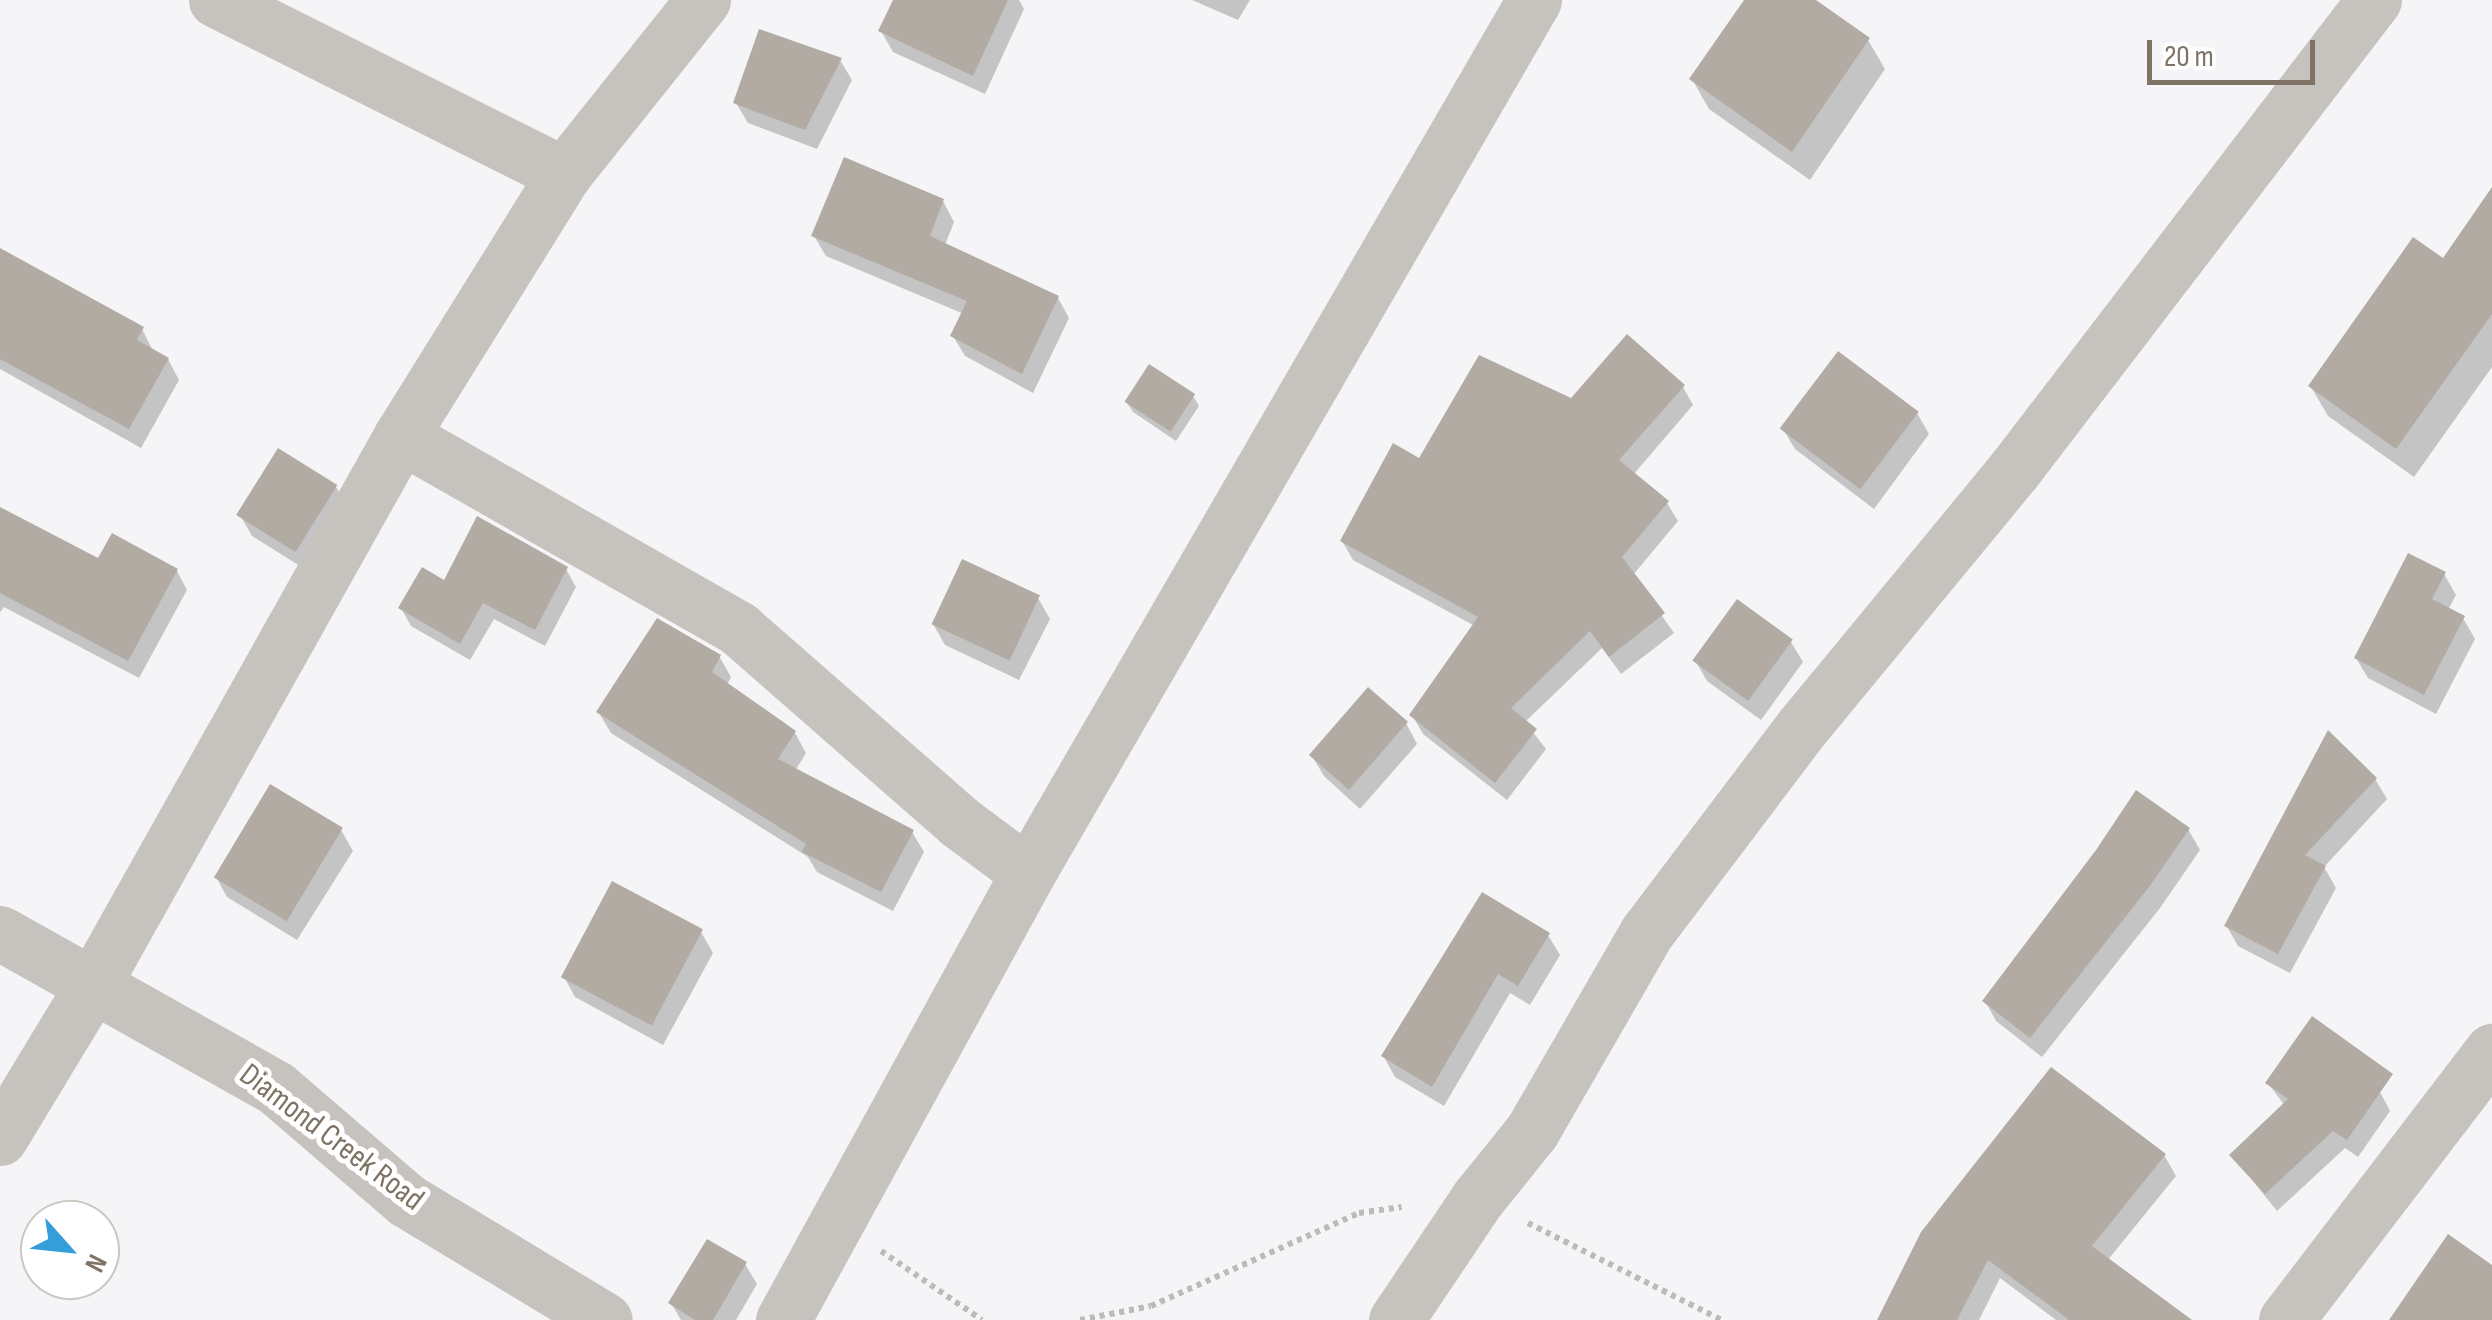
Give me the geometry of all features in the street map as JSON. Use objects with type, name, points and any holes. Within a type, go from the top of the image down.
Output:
[{"type":"street","points":[[216,0],[564,174]]},
{"type":"street","points":[[0,1138],[94,983],[401,436],[564,174],[703,0]]},
{"type":"street","points":[[783,1320],[1028,873],[1534,0]]},
{"type":"street","points":[[1396,1320],[1478,1198],[1532,1130],[1647,932],[1802,726],[2014,470],[2374,0]]},
{"type":"street","points":[[401,436],[739,629],[958,821],[1028,873]]},
{"type":"street","name":"Diamond Creek Road","points":[[0,933],[276,1088],[406,1200],[605,1320]]},
{"type":"street","points":[[2286,1320],[2492,1052]]},
{"type":"path","points":[[838,1223],[982,1320]]},
{"type":"building","points":[[893,0],[1008,0],[973,76],[878,31]]},
{"type":"building","points":[[1744,0],[1816,0],[1870,38],[1792,152],[1689,79]]},
{"type":"building","points":[[759,29],[842,58],[805,130],[733,103]]},
{"type":"building","points":[[844,157],[944,199],[930,236],[1059,296],[1022,374],[950,336],[967,301],[811,236]]},
{"type":"building","points":[[2492,187],[2492,314],[2396,449],[2308,386],[2413,237],[2443,258]]},
{"type":"building","points":[[0,248],[144,327],[137,340],[169,358],[129,429],[0,359]]},
{"type":"building","points":[[1627,334],[1685,385],[1619,460],[1669,501],[1622,557],[1665,613],[1609,657],[1590,631],[1511,708],[1537,729],[1495,783],[1409,715],[1478,617],[1340,541],[1393,443],[1419,458],[1479,355],[1571,398]]},
{"type":"building","points":[[1838,351],[1919,412],[1860,489],[1780,428]]},
{"type":"building","points":[[1149,364],[1195,394],[1171,432],[1124,402]]},
{"type":"building","points":[[278,448],[337,485],[295,552],[236,515]]},
{"type":"building","points":[[0,507],[98,558],[112,533],[178,569],[128,661],[0,593]]},
{"type":"building","points":[[477,516],[568,567],[535,630],[483,603],[460,644],[398,608],[422,567],[444,580]]},
{"type":"building","points":[[2408,553],[2446,572],[2432,599],[2465,616],[2424,695],[2354,658]]},
{"type":"building","points":[[962,559],[1040,595],[1010,661],[932,624]]},
{"type":"building","points":[[1737,599],[1793,640],[1748,701],[1692,660]]},
{"type":"building","points":[[657,618],[721,655],[712,672],[796,731],[778,759],[914,830],[881,892],[802,852],[806,844],[596,712]]},
{"type":"building","points":[[1368,687],[1408,722],[1349,790],[1309,755]]},
{"type":"building","points":[[2328,730],[2377,778],[2305,855],[2326,866],[2278,954],[2224,926]]},
{"type":"building","points":[[270,784],[343,828],[287,921],[214,877]]},
{"type":"building","points":[[2136,790],[2190,828],[2149,887],[2030,1038],[1982,1001],[2096,850]]},
{"type":"building","points":[[612,881],[703,929],[652,1026],[561,977]]},
{"type":"building","points":[[1482,892],[1550,933],[1518,986],[1498,974],[1432,1087],[1381,1056]]},
{"type":"building","points":[[2312,1016],[2393,1074],[2347,1140],[2333,1131],[2265,1194],[2229,1155],[2288,1099],[2265,1083]]},
{"type":"building","points":[[2051,1067],[2166,1154],[2092,1246],[2192,1320],[2069,1320],[1988,1260],[1957,1320],[1877,1320],[1921,1232]]},
{"type":"building","points":[[2448,1234],[2492,1265],[2492,1320],[2389,1320]]},
{"type":"building","points":[[707,1239],[747,1262],[713,1320],[695,1320],[668,1303]]}]
